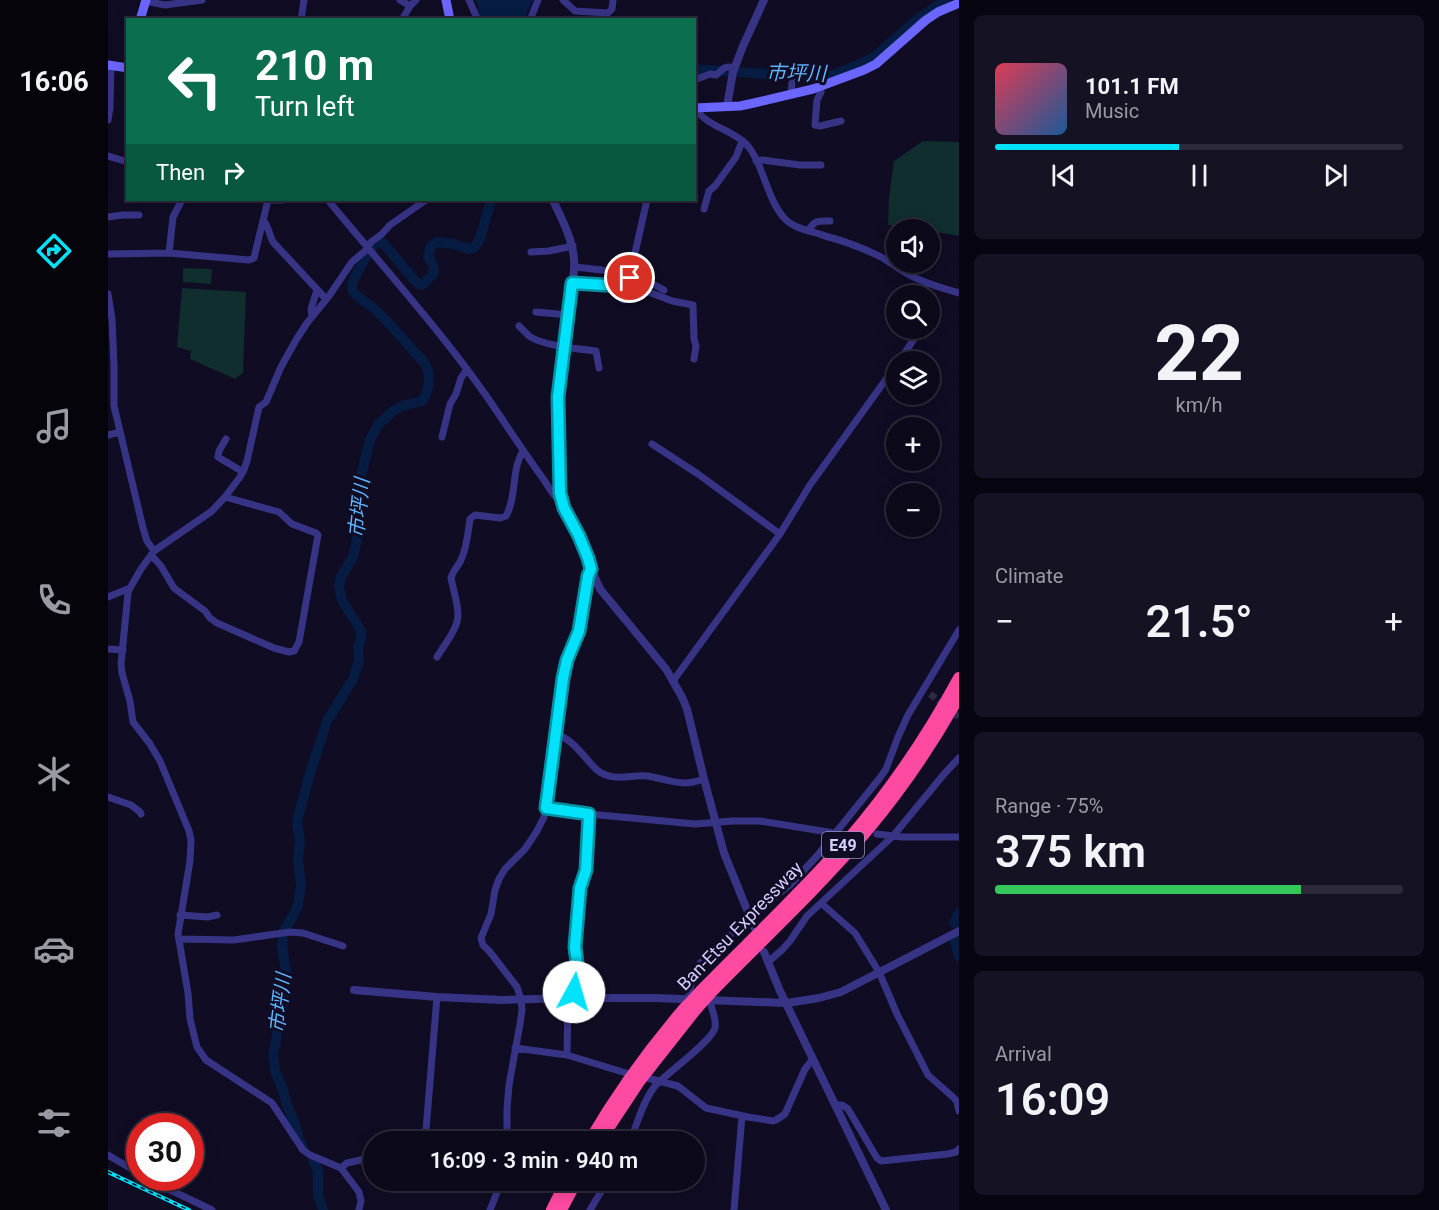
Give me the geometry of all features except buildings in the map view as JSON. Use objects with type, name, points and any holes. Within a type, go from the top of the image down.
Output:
[{"type":"highway","name":"Ban-Etsu Expressway","points":[[595,1131],[654,1045],[701,991],[807,884],[861,823],[922,741],[959,678]]},
{"type":"highway","name":"Ban-Etsu Expressway","points":[[605,1131],[689,1006],[712,995],[814,889],[869,827],[919,762],[959,696]]},
{"type":"highway","points":[[552,1210],[562,1191]]},
{"type":"highway","points":[[561,1210],[571,1191]]},
{"type":"main road","points":[[446,0],[450,18]]},
{"type":"main road","points":[[141,18],[146,1]]},
{"type":"main road","points":[[696,108],[740,106],[821,86],[871,67],[926,20],[959,3]]},
{"type":"main road","points":[[109,65],[126,68]]},
{"type":"street","points":[[146,1],[165,5],[202,0]]},
{"type":"street","points":[[301,18],[304,0]]},
{"type":"street","points":[[400,0],[413,3],[403,18]]},
{"type":"street","points":[[469,0],[477,18]]},
{"type":"street","points":[[531,18],[538,0]]},
{"type":"street","points":[[563,0],[575,11],[608,13],[612,9],[613,0]]},
{"type":"street","points":[[727,106],[734,68],[764,0]]},
{"type":"street","points":[[108,120],[109,65]]},
{"type":"street","points":[[696,79],[710,74],[716,75],[724,68],[734,68]]},
{"type":"street","points":[[791,94],[793,72]]},
{"type":"street","points":[[821,86],[817,100],[815,125],[841,121]]},
{"type":"street","points":[[696,109],[705,119],[743,141],[756,161],[782,215],[793,225],[837,239],[883,258],[926,283],[959,293]]},
{"type":"street","points":[[704,209],[709,191],[736,157],[743,141]]},
{"type":"street","points":[[108,156],[126,161]]},
{"type":"street","points":[[756,161],[821,165]]},
{"type":"street","points":[[169,253],[172,221],[182,201]]},
{"type":"street","points":[[108,254],[169,253],[249,260],[254,258],[269,201]]},
{"type":"street","points":[[329,201],[467,369],[523,451],[561,501]]},
{"type":"street","points":[[359,1210],[361,1201],[359,1192],[341,1168],[307,1153],[298,1145],[272,1103],[203,1058],[194,1041],[179,939],[180,915],[190,861],[189,831],[160,761],[134,722],[122,673],[123,650],[126,607],[130,588],[152,553],[212,511],[225,497],[243,472],[259,407],[266,402],[281,367],[312,316],[352,262],[365,251],[371,242],[390,225],[425,201]]},
{"type":"street","points":[[553,201],[573,246],[575,267],[558,397],[561,501],[579,536],[600,589],[666,669],[687,709],[724,853],[754,927]]},
{"type":"street","points":[[572,283],[626,286],[630,282],[647,201]]},
{"type":"street","points":[[108,217],[139,215]]},
{"type":"street","points":[[263,220],[272,240],[326,299]]},
{"type":"street","points":[[809,230],[816,221],[830,220]]},
{"type":"street","points":[[531,252],[573,246]]},
{"type":"street","points":[[575,267],[602,270]]},
{"type":"street","points":[[630,282],[650,286],[653,284],[664,290]]},
{"type":"street","points":[[620,286],[623,300],[648,292],[672,301],[693,304],[696,346],[694,359]]},
{"type":"street","points":[[312,316],[311,309],[317,290]]},
{"type":"street","points":[[108,294],[112,319],[114,406],[147,541],[152,553],[174,588],[217,623],[274,648],[288,652],[294,651],[299,642],[318,535],[292,524],[279,512],[225,497]]},
{"type":"street","points":[[536,312],[568,315]]},
{"type":"street","points":[[519,326],[532,338],[596,351],[599,368]]},
{"type":"street","points":[[442,437],[450,404],[467,369]]},
{"type":"street","points":[[673,681],[780,534],[810,485],[886,380]]},
{"type":"street","points":[[108,400],[114,406]]},
{"type":"street","points":[[108,435],[120,432]]},
{"type":"street","points":[[226,439],[218,457],[243,472]]},
{"type":"street","points":[[652,444],[698,474],[780,534]]},
{"type":"street","points":[[437,657],[458,620],[451,578],[464,552],[470,519],[475,515],[500,518],[506,516],[519,459],[523,451]]},
{"type":"street","points":[[507,1131],[508,1092],[522,1010],[521,999],[517,987],[483,945],[481,938],[491,914],[499,879],[505,869],[525,849],[544,817],[563,678],[567,660],[579,631],[591,569]]},
{"type":"street","points":[[108,597],[130,588]]},
{"type":"street","points":[[354,990],[502,1000],[655,998],[689,1006],[695,970],[706,957],[791,884],[867,796],[882,774],[916,701],[927,691],[959,630]]},
{"type":"street","points":[[108,649],[123,650]]},
{"type":"street","points":[[555,734],[567,739],[599,772],[613,777],[645,776],[685,783],[704,779]]},
{"type":"street","points":[[768,962],[790,941],[807,916],[893,836],[959,758]]},
{"type":"street","points":[[108,797],[131,805],[141,814]]},
{"type":"street","points":[[546,808],[695,824],[760,821],[846,831]]},
{"type":"street","points":[[567,1055],[570,998],[578,971],[575,947],[577,918],[580,886],[586,870],[589,814]]},
{"type":"street","points":[[877,834],[902,837],[959,837]]},
{"type":"street","points":[[820,903],[855,933],[879,972],[928,1075],[954,1098],[959,1111]]},
{"type":"street","points":[[180,915],[208,917],[217,915]]},
{"type":"street","points":[[634,1131],[651,1093],[660,1081],[714,1031],[712,995],[786,1003],[819,998],[841,992],[959,930]]},
{"type":"street","points":[[179,939],[234,940],[290,932],[303,933],[343,946]]},
{"type":"street","points":[[764,952],[786,1003],[886,1210]]},
{"type":"street","points":[[426,1131],[437,997]]},
{"type":"street","points":[[515,1048],[567,1055],[626,1072]]},
{"type":"street","points":[[647,1078],[678,1086],[706,1108],[768,1121],[776,1120],[784,1114],[805,1069],[813,1059]]},
{"type":"street","points":[[836,1105],[842,1105],[848,1109],[878,1158],[883,1162],[948,1154],[959,1149]]},
{"type":"street","points":[[734,1210],[742,1116]]},
{"type":"street","points":[[108,1155],[126,1166]]},
{"type":"street","points":[[341,1168],[350,1162],[363,1159]]},
{"type":"street","points":[[172,1191],[212,1210]]},
{"type":"street","points":[[490,1210],[498,1191]]},
{"type":"street","points":[[590,1210],[601,1191]]},
{"type":"green space","points":[[923,141],[959,142],[959,236],[940,233],[940,219],[888,219],[894,161]]},
{"type":"green space","points":[[183,268],[212,269],[211,284],[183,282]]},
{"type":"green space","points":[[182,288],[246,292],[243,373],[235,379],[190,359],[191,351],[177,347]]},
{"type":"water","points":[[476,0],[533,0],[525,18],[481,18]]},
{"type":"waterway","name":"市坪川","points":[[696,69],[829,77],[873,58],[919,18],[946,0]]},
{"type":"waterway","name":"市坪川","points":[[303,1148],[275,1071],[273,1053],[287,978],[282,946],[284,930],[298,905],[301,886],[297,821],[327,721],[353,679],[359,661],[358,646],[361,631],[342,600],[339,587],[341,577],[353,557],[360,525],[357,504],[359,484],[370,440],[378,425],[393,411],[422,401],[429,381],[428,370],[423,361],[379,313],[355,294],[352,288],[362,263],[378,240],[417,283],[422,285],[434,272],[428,257],[431,246],[438,242],[469,249],[475,247],[480,239],[491,201]]},
{"type":"waterway","points":[[954,923],[959,913]]},
{"type":"waterway","points":[[954,938],[959,957]]},
{"type":"waterway","name":"市坪川","points":[[313,1161],[318,1170],[318,1195],[323,1210]]},
{"type":"tunnel","points":[[930,694],[959,717]]},
{"type":"railway","points":[[108,1172],[189,1210]]},
{"type":"route","points":[[574,992],[578,971],[575,947],[580,888],[587,862],[589,814],[546,808],[563,678],[567,660],[579,631],[591,569],[579,536],[561,501],[558,397],[572,283],[626,286],[630,278]]}]
